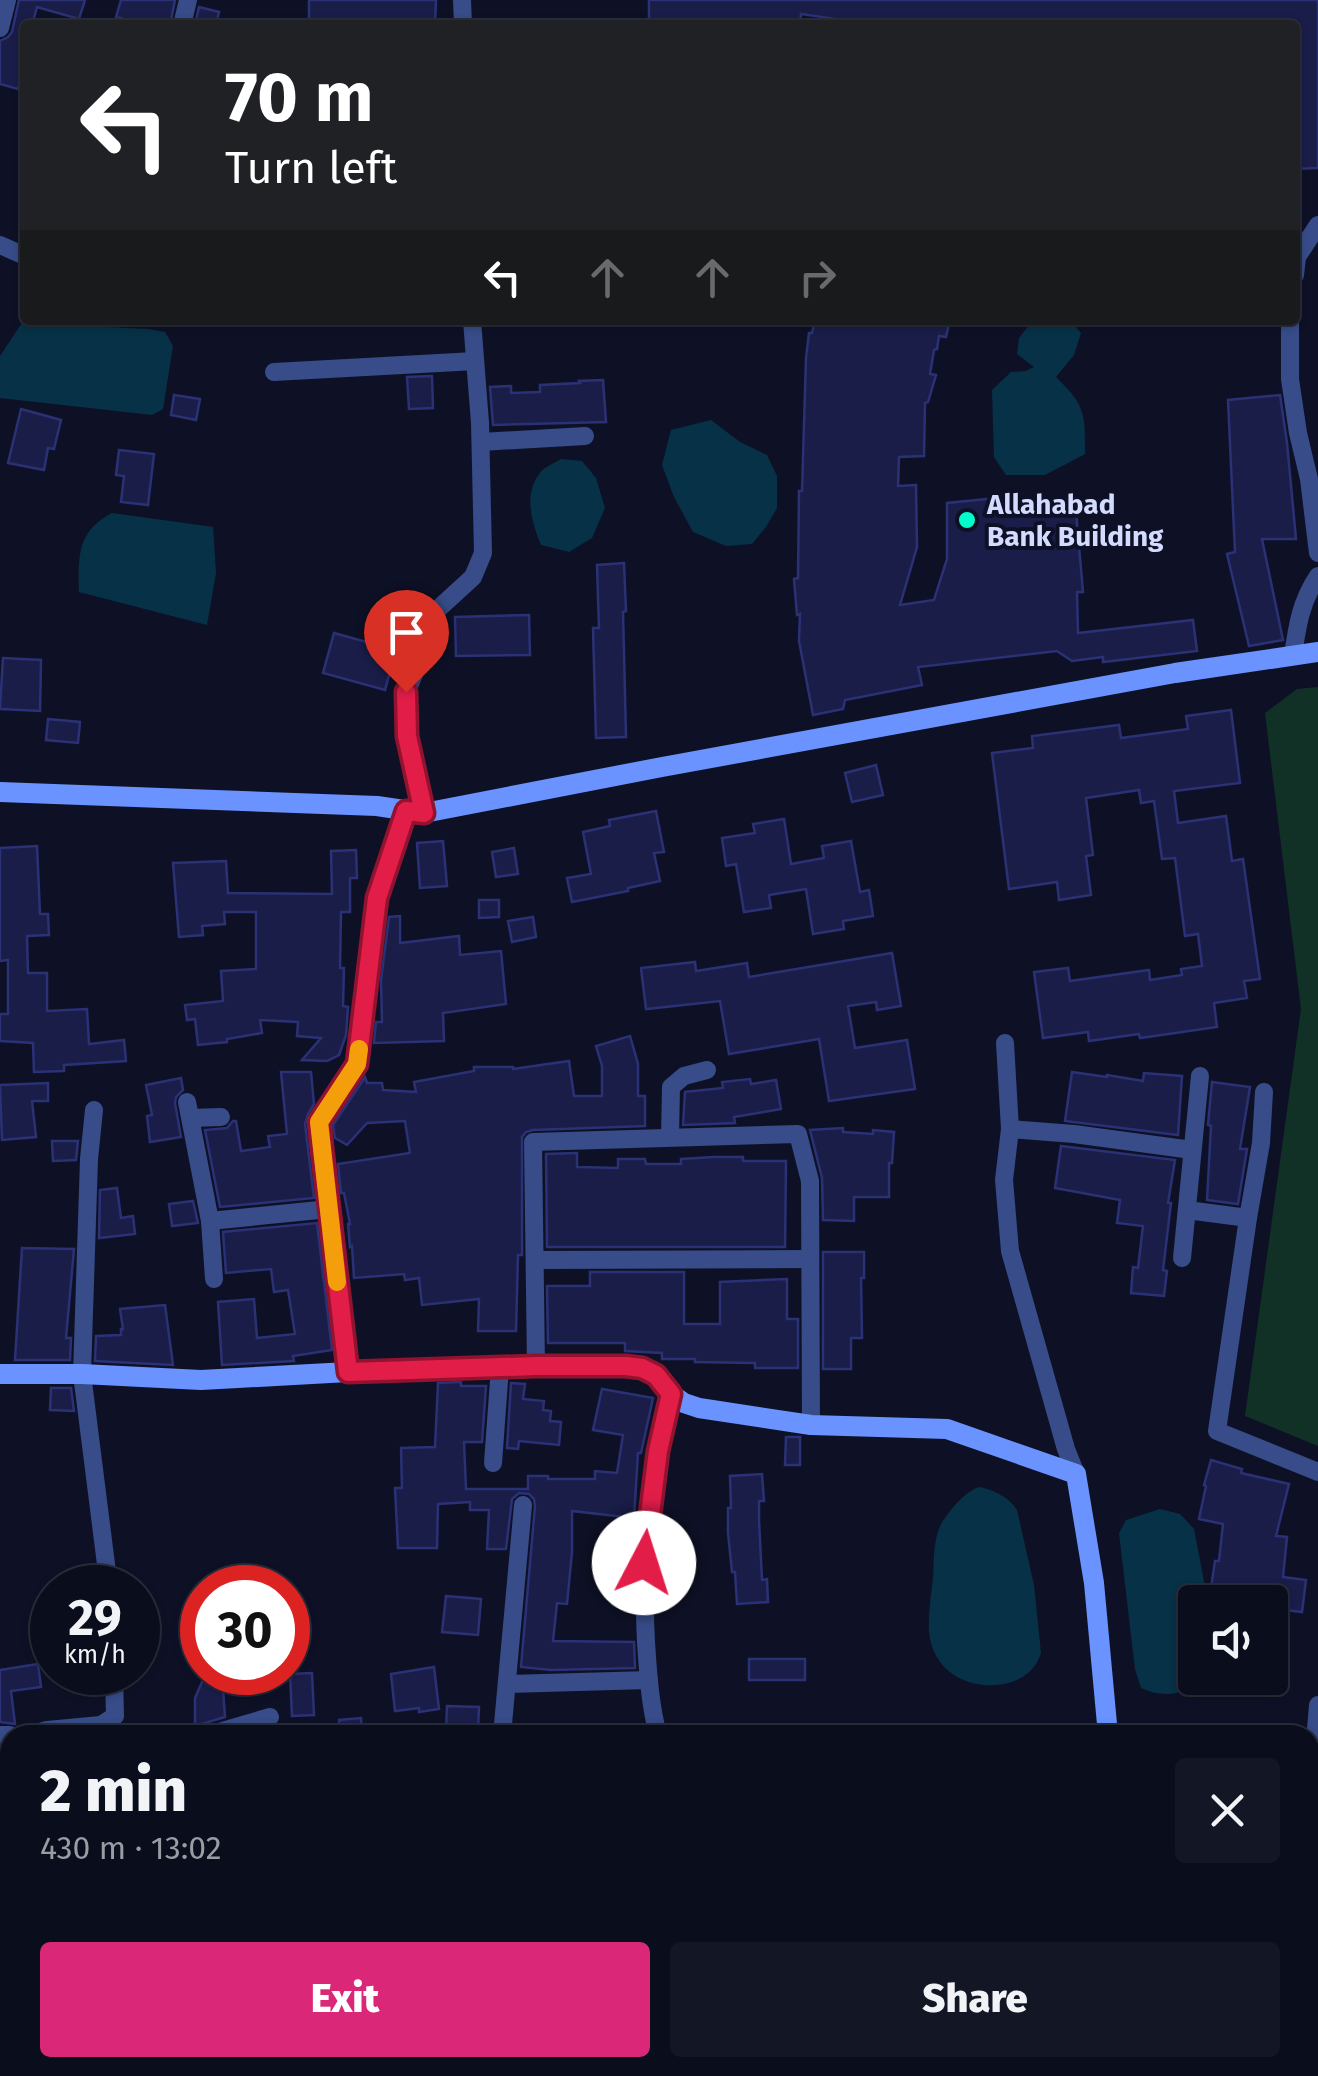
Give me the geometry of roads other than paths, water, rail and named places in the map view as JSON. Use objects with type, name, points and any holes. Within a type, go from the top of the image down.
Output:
[{"type":"street","points":[[0,28],[7,0]]},
{"type":"street","points":[[1300,252],[1318,225]]},
{"type":"street","points":[[348,1372],[319,1122],[357,1064],[377,898],[415,812],[406,692],[437,610],[473,577],[483,554],[481,442],[472,325]]},
{"type":"street","points":[[1290,325],[1290,380],[1298,433],[1314,482],[1318,553]]},
{"type":"street","points":[[274,372],[476,361]]},
{"type":"street","points":[[481,442],[586,436]]},
{"type":"street","points":[[1294,656],[1302,606],[1318,576]]},
{"type":"street","points":[[0,792],[377,806],[415,812],[1175,673],[1318,652]]},
{"type":"street","points":[[1005,1043],[1010,1129],[1004,1180],[1010,1251],[1076,1474],[1096,1602],[1107,1725]]},
{"type":"street","points":[[670,1137],[670,1088],[684,1076],[707,1070]]},
{"type":"street","points":[[1182,1258],[1200,1076]]},
{"type":"street","points":[[1264,1092],[1261,1143],[1218,1431],[1318,1472]]},
{"type":"street","points":[[94,1110],[82,1374],[106,1565]]},
{"type":"street","points":[[214,1279],[210,1221],[189,1110],[221,1117]]},
{"type":"street","points":[[1010,1129],[1192,1150]]},
{"type":"street","points":[[536,1366],[533,1142],[798,1134],[810,1181],[811,1425]]},
{"type":"street","points":[[210,1221],[329,1209]]},
{"type":"street","points":[[1187,1210],[1248,1218]]},
{"type":"street","points":[[534,1260],[810,1259]]},
{"type":"street","points":[[0,1374],[201,1380],[348,1372],[626,1366],[656,1375],[671,1394],[699,1408],[811,1425],[947,1428],[1076,1474]]},
{"type":"street","points":[[493,1464],[500,1368]]},
{"type":"street","points":[[656,1725],[649,1680],[644,1563],[658,1451],[671,1394]]},
{"type":"street","points":[[503,1725],[523,1505]]},
{"type":"street","points":[[507,1684],[649,1680]]},
{"type":"street","points":[[109,1725],[116,1716],[115,1695]]},
{"type":"street","points":[[243,1725],[270,1717]]},
{"type":"water","points":[[21,325],[149,329],[165,332],[173,346],[163,409],[152,415],[0,398],[0,356]]},
{"type":"water","points":[[1029,325],[1074,325],[1081,333],[1074,355],[1056,377],[1082,411],[1085,454],[1045,475],[1006,475],[994,457],[992,390],[1011,372],[1034,367],[1017,354],[1019,338]]},
{"type":"water","points":[[711,420],[740,442],[767,455],[777,476],[777,508],[752,544],[726,546],[693,532],[662,465],[671,430]]},
{"type":"water","points":[[561,459],[582,461],[596,478],[605,508],[592,538],[569,552],[541,545],[530,499],[540,473]]},
{"type":"water","points":[[112,513],[213,527],[216,573],[207,625],[79,592],[82,546],[92,528]]},
{"type":"water","points":[[979,1487],[1001,1495],[1017,1510],[1034,1585],[1041,1653],[1024,1676],[994,1685],[968,1682],[946,1669],[932,1646],[929,1632],[938,1530],[957,1502]]},
{"type":"water","points":[[1160,1509],[1180,1514],[1194,1529],[1205,1585],[1178,1585],[1178,1692],[1165,1694],[1141,1688],[1135,1669],[1119,1533],[1126,1520]]},
{"type":"place","name":"Allahabad Bank Building","points":[[967,520]]}]
